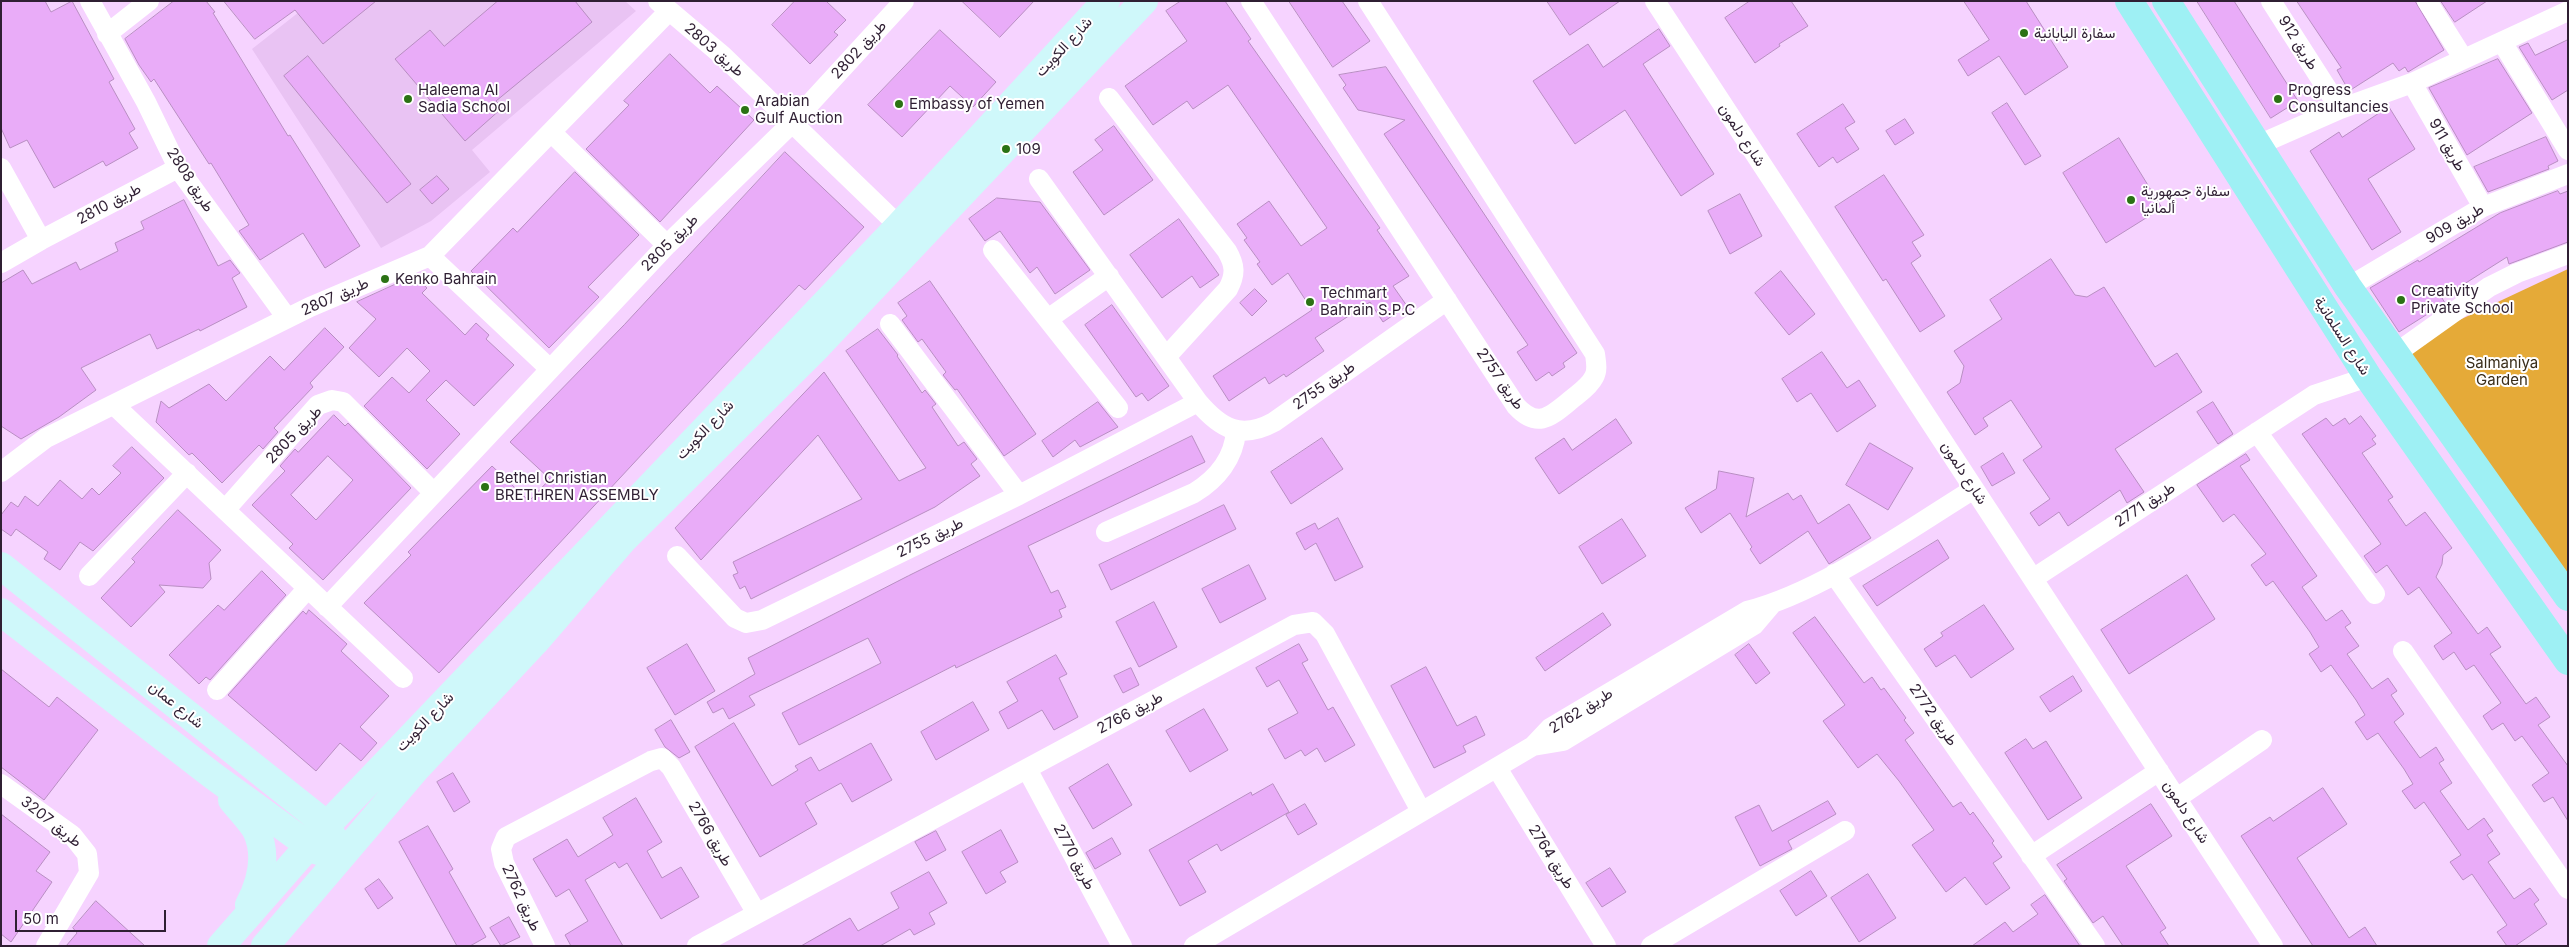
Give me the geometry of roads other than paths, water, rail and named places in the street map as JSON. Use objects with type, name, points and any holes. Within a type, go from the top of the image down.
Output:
[{"type":"main road","name":"شارع الكويت","points":[[221,946],[327,825],[899,226],[1106,1]]},
{"type":"main road","name":"شارع الكويت","points":[[265,946],[339,856],[416,769],[541,635],[623,540],[818,346],[1144,1]]},
{"type":"main road","name":"شارع السلمانية","points":[[2129,1],[2368,377],[2568,661]]},
{"type":"main road","points":[[2166,1],[2348,287],[2568,597]]},
{"type":"main road","name":"شارع عمان","points":[[1,566],[327,825]]},
{"type":"main road","points":[[1,612],[212,775],[309,846],[322,852],[339,856],[336,843],[327,825]]},
{"type":"main road","points":[[212,775],[256,830],[263,855],[261,877],[240,923]]},
{"type":"street","name":"طريق 2808","points":[[90,1],[178,168],[288,318]]},
{"type":"street","points":[[107,34],[149,1]]},
{"type":"street","name":"طريق 2802","points":[[793,122],[904,1]]},
{"type":"street","name":"طريق 2757","points":[[1251,1],[1524,414],[1544,419],[1552,415],[1588,386],[1594,377],[1596,360],[1590,344],[1368,1]]},
{"type":"street","name":"شارع دلمون","points":[[1655,1],[2273,946]]},
{"type":"street","name":"طريق 912","points":[[2271,1],[2340,110]]},
{"type":"street","points":[[2427,1],[2462,58]]},
{"type":"street","name":"طريق 2803","points":[[663,6],[723,56],[899,226]]},
{"type":"street","name":"طريق 2807","points":[[1,472],[46,438],[288,318],[430,256],[551,132],[663,6]]},
{"type":"street","points":[[2258,145],[2340,110],[2412,83],[2462,58],[2568,12]]},
{"type":"street","points":[[2502,42],[2568,150]]},
{"type":"street","name":"طريق 911","points":[[2412,83],[2483,207]]},
{"type":"street","points":[[1109,98],[1227,251],[1235,270],[1233,280],[1228,289],[1167,356]]},
{"type":"street","name":"طريق 2805","points":[[327,606],[667,245],[793,122]]},
{"type":"street","points":[[551,132],[667,245]]},
{"type":"street","points":[[1,168],[41,240]]},
{"type":"street","name":"طريق 2810","points":[[1,263],[178,168]]},
{"type":"street","name":"طريق 909","points":[[2348,287],[2483,207],[2568,174]]},
{"type":"street","points":[[1039,179],[1198,402],[1214,420],[1236,431],[1235,442],[1229,456],[1218,474],[1208,485],[1106,532]]},
{"type":"street","points":[[993,250],[1118,408]]},
{"type":"street","points":[[2395,354],[2489,287],[2518,273],[2568,254]]},
{"type":"street","points":[[430,256],[550,369]]},
{"type":"street","points":[[1048,319],[1109,276]]},
{"type":"street","name":"طريق 2755","points":[[1236,431],[1262,429],[1274,422],[1447,300]]},
{"type":"street","points":[[890,324],[1019,495]]},
{"type":"street","name":"طريق 2771","points":[[2034,578],[2314,395],[2368,377]]},
{"type":"street","name":"طريق 2805","points":[[225,510],[318,406],[332,400],[343,402],[434,493]]},
{"type":"street","name":"طريق 2755","points":[[677,556],[735,618],[746,623],[762,620],[1019,495],[1198,402]]},
{"type":"street","points":[[114,405],[403,678]]},
{"type":"street","points":[[2257,432],[2375,594]]},
{"type":"street","points":[[89,576],[186,474]]},
{"type":"street","name":"طريق 2762","points":[[1194,946],[1420,811],[1497,768],[1533,746],[1550,728],[1747,611],[1771,605],[1834,574],[1974,489]]},
{"type":"street","name":"طريق 2772","points":[[1834,574],[2095,946]]},
{"type":"street","points":[[217,690],[308,588]]},
{"type":"street","name":"طريق 2766","points":[[696,946],[756,912],[1294,625],[1313,622],[1325,634],[1420,811]]},
{"type":"street","points":[[2403,650],[2568,889]]},
{"type":"street","points":[[2177,798],[2262,740]]},
{"type":"street","name":"طريق 2762","points":[[544,946],[504,863],[501,849],[506,837],[651,761],[662,758]]},
{"type":"street","name":"طريق 2766","points":[[662,758],[671,767],[756,912]]},
{"type":"street","name":"طريق 2764","points":[[1497,768],[1606,946]]},
{"type":"street","name":"طريق 2770","points":[[1027,769],[1122,946]]},
{"type":"street","points":[[2032,856],[2159,771]]},
{"type":"street","name":"طريق 3207","points":[[1,784],[79,841],[90,863],[89,873],[84,884],[46,946]]},
{"type":"street","points":[[1651,946],[1845,831]]},
{"type":"place","name":"سفارة اليابانية","points":[[2024,33]]},
{"type":"place","name":"Haleema Al Sadia School","points":[[408,99]]},
{"type":"place","name":"Progress Consultancies","points":[[2278,99]]},
{"type":"place","name":"Embassy of Yemen","points":[[899,104]]},
{"type":"place","name":"Arabian Gulf Auction","points":[[745,110]]},
{"type":"place","name":"109","points":[[1006,149]]},
{"type":"place","name":"سفارة جمهورية ألمانيا","points":[[2131,200]]},
{"type":"place","name":"Kenko Bahrain","points":[[385,279]]},
{"type":"place","name":"Creativity Private School","points":[[2401,300]]},
{"type":"place","name":"Techmart Bahrain S.P.C","points":[[1310,302]]},
{"type":"place","name":"Bethel Christian BRETHREN ASSEMBLY","points":[[485,487]]},
{"type":"park label","name":"Salmaniya Garden","points":[[2502,372]]}]
